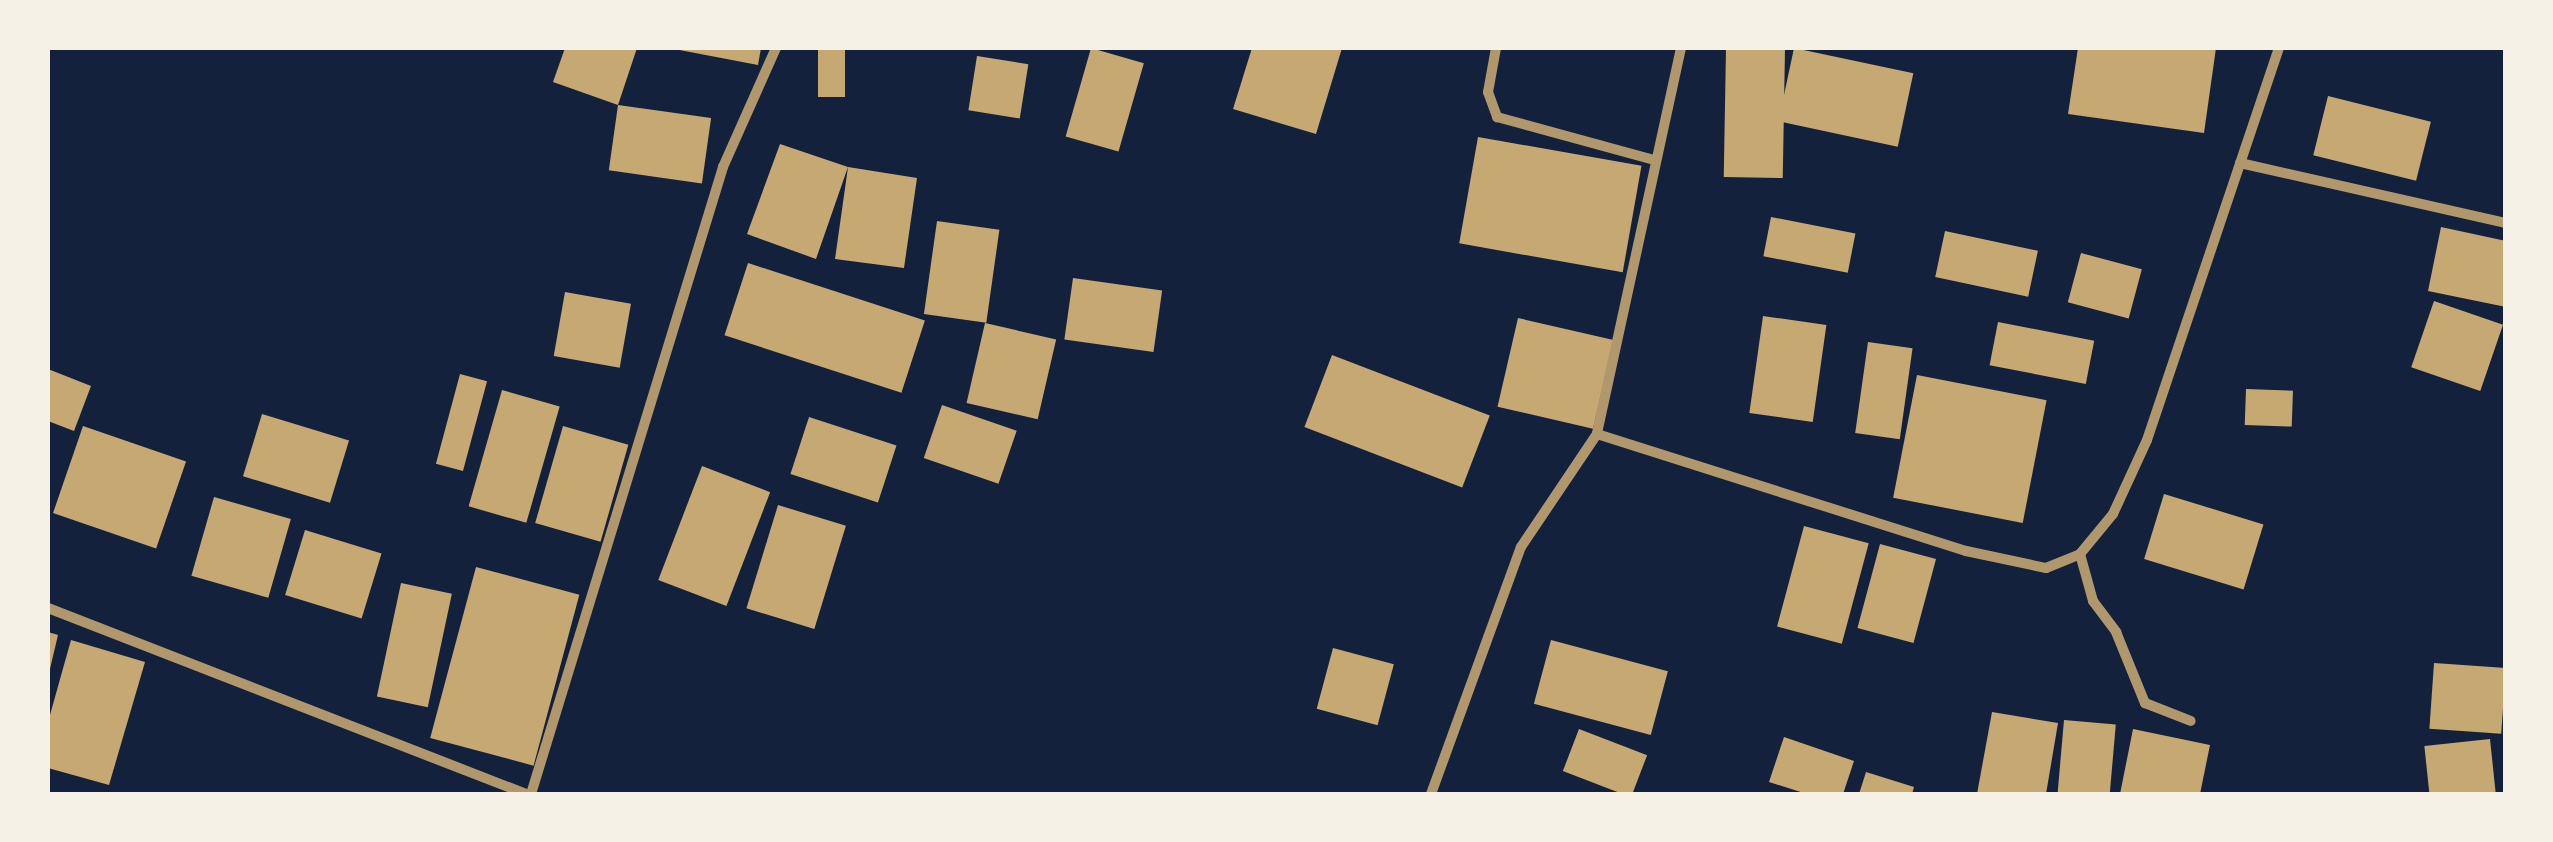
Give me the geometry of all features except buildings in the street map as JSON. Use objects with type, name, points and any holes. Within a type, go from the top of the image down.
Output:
[{"type":"street","points":[[48,608],[529,794],[722,167],[776,48]]},
{"type":"street","points":[[1496,48],[1488,92],[1497,117],[1654,160]]},
{"type":"street","points":[[1431,794],[1521,547],[1597,434],[1681,48]]},
{"type":"street","points":[[1597,434],[1966,552],[2046,568],[2080,554],[2113,514],[2147,440],[2279,48]]},
{"type":"street","points":[[2240,163],[2506,222]]},
{"type":"street","points":[[2080,554],[2093,601],[2116,632],[2145,703],[2190,722]]}]
